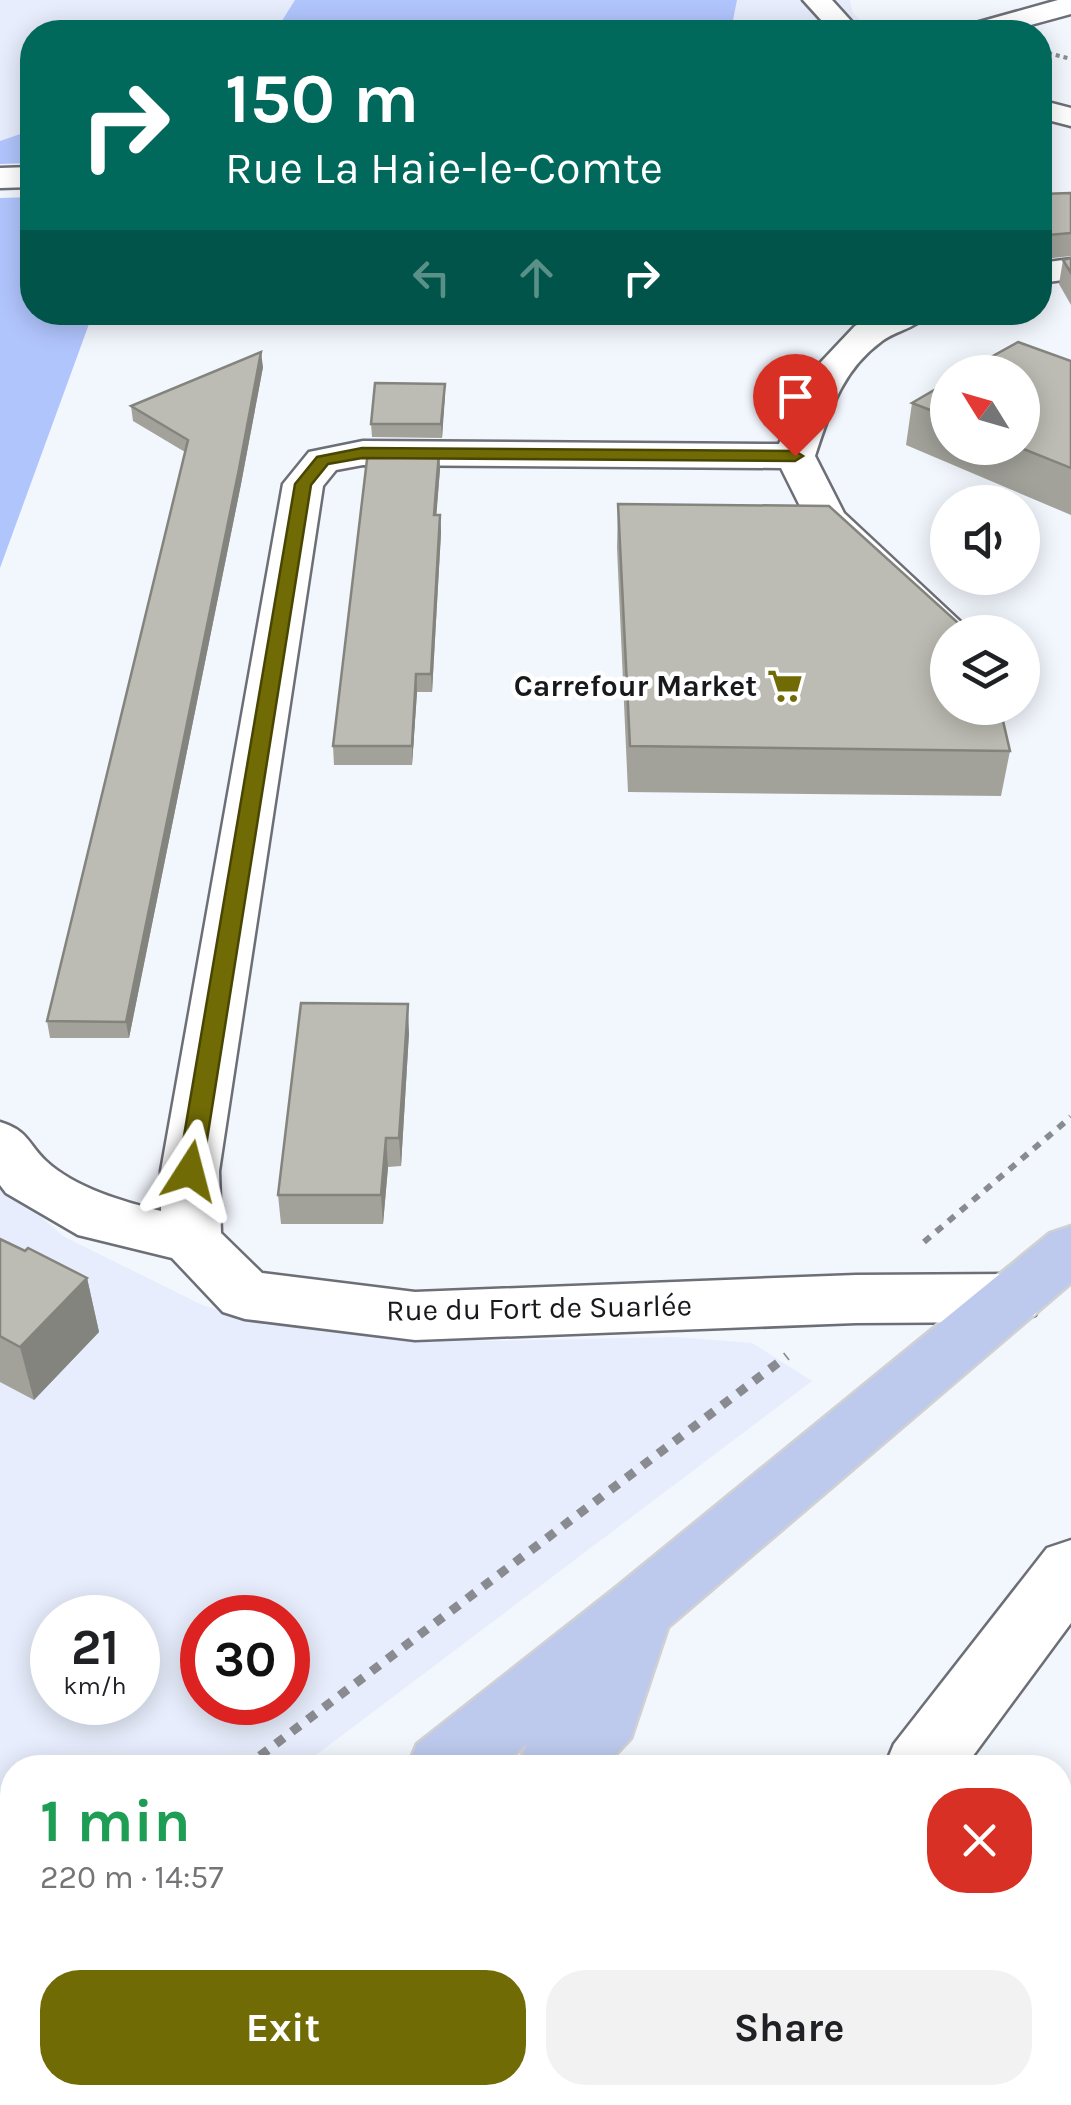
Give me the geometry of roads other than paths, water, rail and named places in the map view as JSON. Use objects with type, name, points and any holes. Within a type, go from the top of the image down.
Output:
[{"type":"main road","points":[[459,1755],[1071,1249]]},
{"type":"main road","points":[[566,1755],[606,1715],[639,1610]]},
{"type":"street","points":[[817,0],[836,20]]},
{"type":"street","points":[[1038,20],[1069,14]]},
{"type":"street","points":[[886,325],[868,334],[819,386],[795,456],[826,519],[930,617]]},
{"type":"street","points":[[0,1143],[27,1178],[99,1219],[191,1240],[190,1171],[303,484],[323,460],[362,453],[795,456]]},
{"type":"street","name":"Rue du Fort de Suarlée","points":[[191,1240],[244,1294],[415,1316],[856,1299],[1012,1298]]},
{"type":"street","points":[[930,1755],[1071,1569]]},
{"type":"place","name":"Carrefour Market","points":[[785,686]]}]
